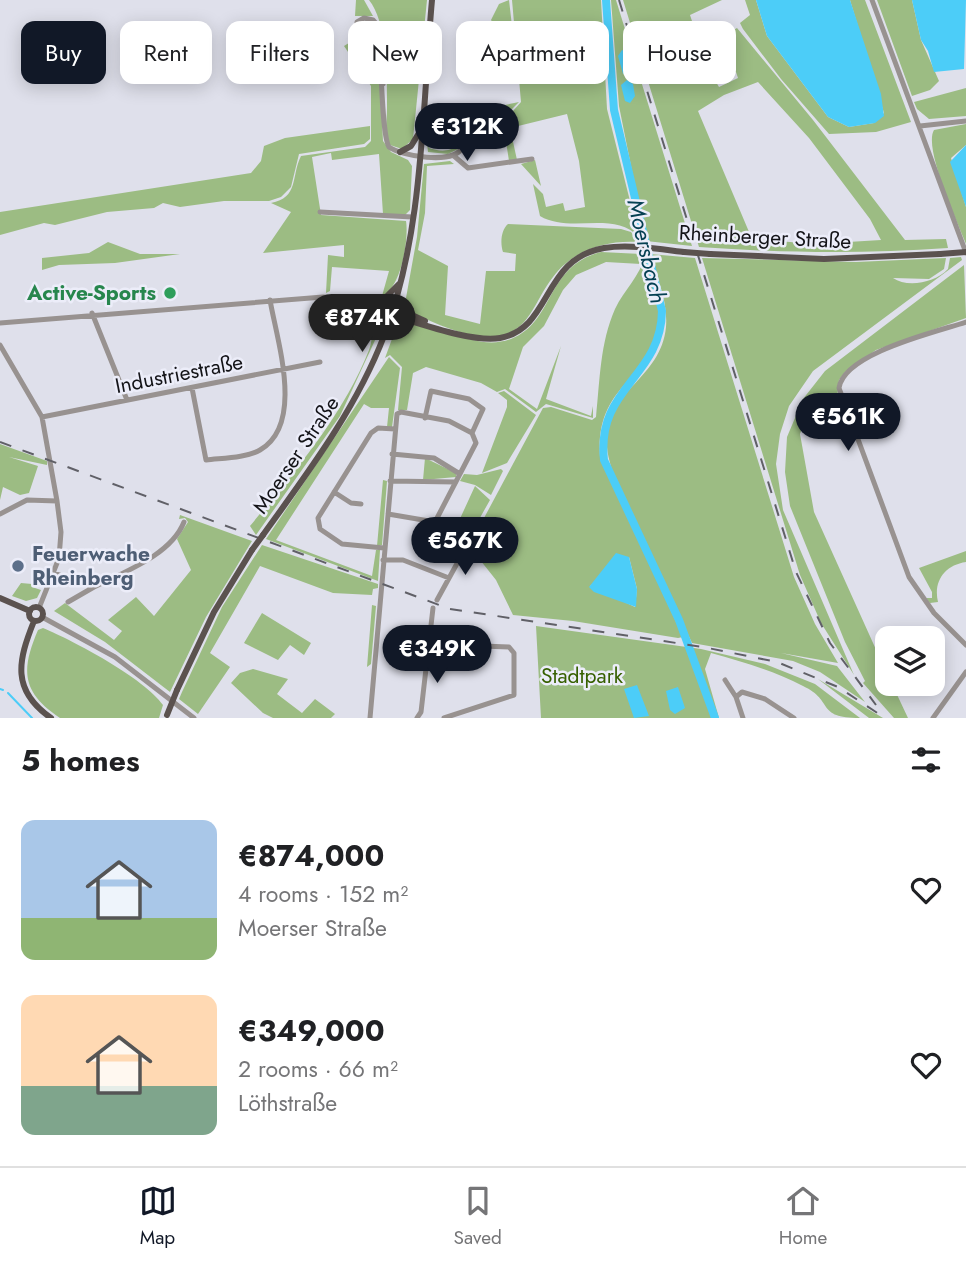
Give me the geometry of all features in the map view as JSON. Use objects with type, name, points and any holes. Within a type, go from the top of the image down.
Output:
[{"type":"main road","name":"Moerser Straße","points":[[167,717],[214,612],[252,550],[347,414],[384,337],[400,282],[412,217],[432,0]]},
{"type":"main road","points":[[400,152],[411,146],[421,128]]},
{"type":"main road","name":"Rheinberger Straße","points":[[393,311],[473,338],[506,337],[532,320],[555,279],[570,262],[605,248],[824,259],[966,252]]},
{"type":"main road","points":[[375,302],[385,298],[400,282]]},
{"type":"main road","name":"Rheinberger Straße","points":[[393,311],[416,322],[436,326]]},
{"type":"main road","points":[[384,337],[397,325],[416,322]]},
{"type":"main road","points":[[0,598],[30,611],[39,608],[42,617],[34,621],[23,650],[20,674],[26,693],[51,718]]},
{"type":"main road","points":[[30,611],[29,617],[34,621]]},
{"type":"street","points":[[872,0],[966,252]]},
{"type":"street","points":[[383,84],[357,31],[357,22],[364,18],[373,20],[379,27],[383,84],[386,143],[400,152],[454,156],[468,168],[532,159]]},
{"type":"street","points":[[454,156],[464,141],[461,116]]},
{"type":"street","points":[[920,126],[966,121]]},
{"type":"street","points":[[320,212],[412,217]]},
{"type":"street","points":[[0,323],[92,313],[323,297],[375,302],[393,311]]},
{"type":"street","points":[[192,388],[206,460],[259,451],[283,420],[286,411],[270,300]]},
{"type":"street","points":[[363,302],[393,311]]},
{"type":"street","points":[[92,313],[127,400]]},
{"type":"street","points":[[966,321],[874,354],[849,370],[839,388],[909,577],[934,613],[966,645]]},
{"type":"street","points":[[0,345],[42,417],[57,501],[60,543],[54,573],[39,608]]},
{"type":"street","name":"Industriestraße","points":[[42,417],[320,362]]},
{"type":"street","points":[[425,418],[431,391],[469,399],[483,409],[472,433]]},
{"type":"street","points":[[370,718],[383,559],[387,514],[390,481],[398,412],[449,421],[472,433],[476,443],[435,522],[387,514]]},
{"type":"street","points":[[384,548],[342,544],[322,532],[318,519],[375,428],[395,429]]},
{"type":"street","points":[[393,454],[434,458],[460,474]]},
{"type":"street","points":[[390,481],[456,482]]},
{"type":"street","points":[[334,492],[351,503],[361,504]]},
{"type":"street","points":[[0,514],[27,500],[57,501]]},
{"type":"street","points":[[68,601],[139,565],[176,537],[184,522]]},
{"type":"street","points":[[437,600],[471,538]]},
{"type":"street","points":[[383,559],[403,560],[449,578]]},
{"type":"street","points":[[54,573],[94,587]]},
{"type":"street","points":[[421,716],[433,608]]},
{"type":"street","points":[[42,617],[115,657],[194,718]]},
{"type":"street","points":[[428,644],[509,647],[513,653],[514,695],[444,718]]},
{"type":"street","points":[[933,718],[966,672]]},
{"type":"street","points":[[725,680],[736,697],[743,718]]},
{"type":"street","points":[[736,697],[746,692],[778,706],[794,718]]},
{"type":"green space","points":[[356,0],[364,0],[373,16],[355,16]]},
{"type":"green space","points":[[369,0],[427,0],[425,21],[379,21]]},
{"type":"green space","points":[[509,0],[511,21],[492,21],[499,4]]},
{"type":"green space","points":[[512,0],[601,0],[602,21],[514,21]]},
{"type":"green space","points":[[611,0],[616,0],[623,23],[623,84],[642,84],[692,246],[646,241],[619,106]]},
{"type":"green space","points":[[623,0],[722,0],[690,15],[692,21],[629,21]]},
{"type":"green space","points":[[745,0],[756,0],[767,36],[828,117],[849,127],[874,123],[884,113],[850,0],[865,0],[911,122],[876,132],[829,134],[781,79],[743,29],[740,23],[750,15]]},
{"type":"green space","points":[[877,0],[912,0],[921,40],[939,81],[930,90],[912,96]]},
{"type":"green space","points":[[737,28],[813,120],[905,240],[946,239],[948,248],[762,251],[699,247],[649,84],[717,84],[719,87],[736,84]],"holes":[[[758,82],[809,138],[870,219],[881,240],[815,244],[752,239],[698,111],[724,95]]]},
{"type":"green space","points":[[370,84],[380,84],[383,141],[391,152],[408,160],[412,166],[410,210],[404,216],[383,214],[379,154],[332,160],[331,153],[312,157],[321,215],[406,221],[405,251],[394,284],[382,296],[389,271],[332,267],[330,291],[326,293],[328,255],[344,257],[344,245],[263,253],[291,212],[271,203],[280,200],[290,191],[301,156],[365,147],[371,141]]},
{"type":"green space","points":[[387,84],[419,84],[413,139],[402,149],[390,145],[386,127]]},
{"type":"green space","points":[[519,84],[606,84],[607,109],[639,237],[629,229],[617,225],[565,223],[540,216],[533,184],[543,194],[546,207],[563,203],[565,211],[585,207],[579,161],[567,114],[510,128],[517,160],[509,161],[503,122],[521,102]]},
{"type":"green space","points":[[966,88],[966,116],[929,119],[917,109],[914,102]]},
{"type":"green space","points":[[519,102],[504,117],[500,129],[495,107]]},
{"type":"green space","points":[[458,113],[461,138],[458,149],[448,154],[428,152],[427,142],[429,148],[440,150],[451,149],[457,145],[455,114]]},
{"type":"green space","points":[[966,124],[966,145],[951,158],[966,207],[966,244],[937,168],[932,139],[934,130]]},
{"type":"green space","points":[[370,126],[370,139],[364,144],[299,154],[291,187],[281,197],[269,201],[224,201],[180,207],[163,203],[154,208],[107,212],[55,225],[44,223],[0,235],[0,212],[251,173],[261,161],[264,146],[285,138]]},
{"type":"green space","points":[[535,160],[541,186],[521,164]]},
{"type":"green space","points":[[450,161],[454,164],[427,166],[425,213],[418,250],[448,266],[445,315],[480,324],[486,271],[515,271],[516,254],[503,252],[502,248],[503,233],[508,224],[621,229],[631,232],[638,242],[602,245],[570,260],[553,277],[526,320],[508,333],[479,336],[431,321],[404,309],[417,237],[424,164]]},
{"type":"green space","points":[[108,242],[140,254],[180,254],[115,263],[59,265],[42,270],[42,258],[89,253]]},
{"type":"green space","points":[[601,252],[641,254],[641,264],[606,262],[576,275],[563,290],[544,326],[523,347],[509,389],[537,409],[561,346],[546,399],[591,416],[593,406],[593,418],[546,404],[536,412],[505,389],[497,392],[481,383],[426,367],[413,373],[407,410],[398,410],[402,367],[390,355],[385,358],[396,328],[424,326],[481,342],[511,339],[525,331],[536,320],[569,269],[583,259]]},
{"type":"green space","points":[[650,254],[695,258],[794,577],[815,624],[838,663],[781,653],[837,666],[865,702],[820,672],[793,661],[692,643],[614,475],[607,448],[608,426],[615,408],[651,365],[661,348],[666,327],[664,298]]},
{"type":"green space","points":[[645,256],[657,301],[658,329],[653,347],[645,361],[614,398],[606,413],[601,432],[600,457],[683,637],[678,638],[573,621],[513,615],[496,580],[469,546],[543,408],[551,407],[592,420],[596,417],[606,335],[615,309]],"holes":[[[629,557],[637,589],[635,607],[590,586]]]},
{"type":"green space","points":[[961,257],[962,260],[813,371],[789,406],[780,434],[776,464],[783,510],[854,675],[821,623],[800,575],[702,258],[856,262],[946,258],[944,269],[929,279],[893,278],[913,283],[936,278],[948,269],[950,258]]},
{"type":"green space","points":[[964,265],[966,318],[876,350],[845,372],[839,380],[837,399],[845,421],[839,423],[836,415],[802,428],[800,434],[814,512],[875,647],[875,696],[898,696],[908,718],[894,718],[863,683],[865,681],[845,642],[790,506],[785,472],[787,437],[803,399],[825,371]]},
{"type":"green space","points":[[375,314],[383,319],[383,323],[340,416],[256,535],[250,526],[284,485],[346,398],[369,350]]},
{"type":"green space","points":[[389,357],[400,368],[392,427],[387,427],[389,408],[371,408],[364,404],[276,540],[372,576],[376,550],[380,550],[378,581],[266,539]]},
{"type":"green space","points":[[504,391],[536,415],[507,463],[482,473],[507,407],[507,400],[498,393]]},
{"type":"green space","points":[[0,444],[47,461],[47,465],[9,457],[38,466],[29,493],[20,495],[3,487],[0,500]]},
{"type":"green space","points":[[425,458],[456,473],[456,477],[423,480]]},
{"type":"green space","points":[[501,469],[503,471],[491,495],[475,485],[460,481],[464,474],[477,475]]},
{"type":"green space","points":[[383,480],[387,481],[382,545],[377,546]]},
{"type":"green space","points":[[475,486],[490,500],[468,539],[468,531],[463,522],[458,523]]},
{"type":"green space","points":[[180,515],[252,541],[206,617],[170,692],[105,642],[54,611],[65,603],[114,640],[122,631],[108,620],[136,597],[154,616],[191,570],[177,539],[188,522],[185,518],[179,519]]},
{"type":"green space","points":[[262,545],[378,584],[378,588],[373,589],[372,595],[333,593],[260,566],[210,653],[230,667],[198,714],[179,699],[222,607]]},
{"type":"green space","points":[[966,551],[966,562],[952,567],[942,575],[937,587],[938,602],[930,603],[926,598],[932,598],[932,592],[919,568]]},
{"type":"green space","points":[[21,583],[32,584],[32,587],[41,590],[37,598],[26,601],[12,596]]},
{"type":"green space","points":[[372,605],[376,606],[371,664],[367,667]]},
{"type":"green space","points":[[262,613],[311,643],[304,655],[290,645],[278,660],[244,643]]},
{"type":"green space","name":"Stadtpark","points":[[536,626],[701,649],[765,664],[815,684],[860,718],[831,712],[813,692],[781,676],[711,653],[705,669],[719,718],[541,718]]},
{"type":"green space","points":[[43,628],[90,651],[141,683],[163,705],[159,718],[60,718],[47,708],[31,689],[27,669],[32,644],[38,630]]},
{"type":"green space","points":[[253,669],[288,679],[277,694],[302,713],[315,699],[335,714],[331,718],[273,718],[263,713],[231,683],[240,673]]},
{"type":"green space","points":[[818,679],[883,718],[869,718]]},
{"type":"water","points":[[756,0],[850,0],[881,94],[884,116],[875,123],[849,127],[828,117],[767,36]]},
{"type":"water","points":[[912,0],[966,0],[964,69],[934,72],[928,51],[921,40]]},
{"type":"water","points":[[623,50],[623,74],[618,56]]},
{"type":"water","points":[[633,84],[635,96],[630,103],[625,101],[621,85]]},
{"type":"water","points":[[966,145],[966,207],[950,162]]},
{"type":"water","points":[[616,553],[629,557],[637,589],[636,607],[594,592],[589,587]]},
{"type":"water","points":[[637,685],[649,716],[634,718],[624,689]]},
{"type":"water","points":[[678,687],[685,708],[675,714],[670,710],[666,691]]},
{"type":"waterway","name":"Moersbach","points":[[606,0],[614,110],[662,311],[659,334],[651,352],[610,415],[604,435],[604,460],[679,620],[715,718]]},
{"type":"waterway","points":[[8,693],[32,718]]},
{"type":"railway","points":[[619,0],[796,572],[830,643],[876,705]]},
{"type":"railway","points":[[0,442],[450,609],[703,647],[777,662],[838,687],[885,718]]},
{"type":"place","name":"Active-Sports","points":[[170,293]]},
{"type":"place","name":"Feuerwache Rheinberg","points":[[18,566]]}]
